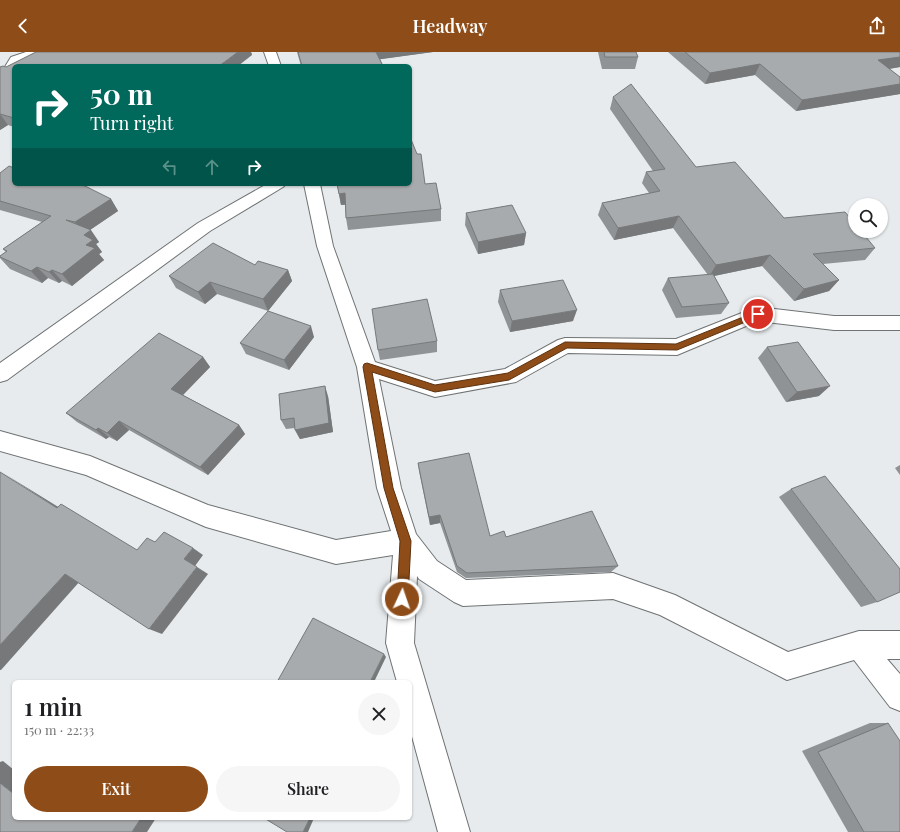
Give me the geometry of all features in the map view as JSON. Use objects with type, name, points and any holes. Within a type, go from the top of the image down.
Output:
[{"type":"street","points":[[13,64],[15,60],[37,52]]},
{"type":"street","points":[[270,52],[274,64]]},
{"type":"street","points":[[0,76],[8,72],[12,65]]},
{"type":"street","points":[[0,374],[204,227],[275,186]]},
{"type":"street","points":[[312,186],[325,246],[367,367],[389,488],[406,541],[428,570],[462,592],[613,586],[666,604],[787,666],[859,645],[900,645]]},
{"type":"street","points":[[367,367],[435,388],[509,376],[565,345],[677,347],[758,314],[834,323],[900,323]]},
{"type":"street","points":[[0,441],[90,466],[206,516],[336,552],[406,541]]},
{"type":"street","points":[[406,541],[400,643],[411,680]]},
{"type":"street","points":[[859,645],[900,697]]},
{"type":"street","points":[[412,685],[454,832]]},
{"type":"building","points":[[36,52],[238,52],[222,64],[12,64]]},
{"type":"building","points":[[298,52],[376,52],[382,64],[301,64]]},
{"type":"building","points":[[604,52],[636,52],[638,57],[605,57]]},
{"type":"building","points":[[685,52],[900,52],[900,57],[878,60],[900,77],[900,84],[802,100],[760,64],[710,73]]},
{"type":"building","points":[[12,64],[12,117],[0,114],[0,67],[6,67]]},
{"type":"building","points":[[631,84],[696,167],[735,162],[784,218],[845,212],[848,216],[848,238],[867,238],[875,248],[813,254],[839,280],[804,289],[770,255],[716,265],[679,216],[618,228],[602,203],[660,191],[646,172],[665,169],[613,97]]},
{"type":"building","points":[[412,142],[417,154],[421,154],[425,184],[436,183],[441,209],[346,218],[345,193],[339,194],[337,186],[412,186]]},
{"type":"building","points":[[9,166],[12,167],[12,186],[85,186],[111,199],[75,222],[66,220],[91,230],[84,235],[93,240],[86,245],[95,248],[62,274],[52,270],[49,272],[37,267],[31,271],[0,257],[7,251],[3,249],[51,216],[0,201],[0,173]]},
{"type":"building","points":[[512,205],[526,233],[478,242],[466,213]]},
{"type":"building","points":[[213,243],[255,265],[258,261],[288,270],[263,299],[210,282],[198,292],[169,276]]},
{"type":"building","points":[[713,274],[729,303],[682,307],[668,278]]},
{"type":"building","points":[[563,280],[577,310],[512,321],[500,290]]},
{"type":"building","points":[[427,299],[437,341],[378,350],[372,309]]},
{"type":"building","points":[[268,311],[311,326],[284,360],[240,343]]},
{"type":"building","points":[[159,333],[203,357],[171,389],[239,425],[200,467],[119,421],[107,433],[98,428],[96,430],[66,413]]},
{"type":"building","points":[[798,342],[830,386],[797,392],[767,347]]},
{"type":"building","points":[[325,386],[329,423],[295,430],[294,418],[281,420],[279,394]]},
{"type":"building","points":[[469,453],[490,536],[504,531],[506,537],[592,511],[618,566],[467,573],[457,566],[440,515],[429,517],[418,463]]},
{"type":"building","points":[[0,472],[57,508],[61,504],[137,550],[147,538],[155,542],[164,532],[193,548],[184,559],[197,567],[149,629],[65,574],[0,645]]},
{"type":"building","points":[[825,476],[900,569],[900,592],[877,602],[791,489]]},
{"type":"building","points":[[313,618],[384,654],[371,680],[278,680]]},
{"type":"building","points":[[888,723],[900,741],[900,832],[864,832],[818,752]]},
{"type":"building","points":[[0,783],[12,792],[12,820],[140,820],[132,832],[0,832]]},
{"type":"building","points":[[267,820],[309,820],[303,832],[287,832]]},
{"type":"route","points":[[402,599],[406,541],[389,488],[367,367],[435,388],[509,376],[565,345],[677,347],[758,314]]}]
